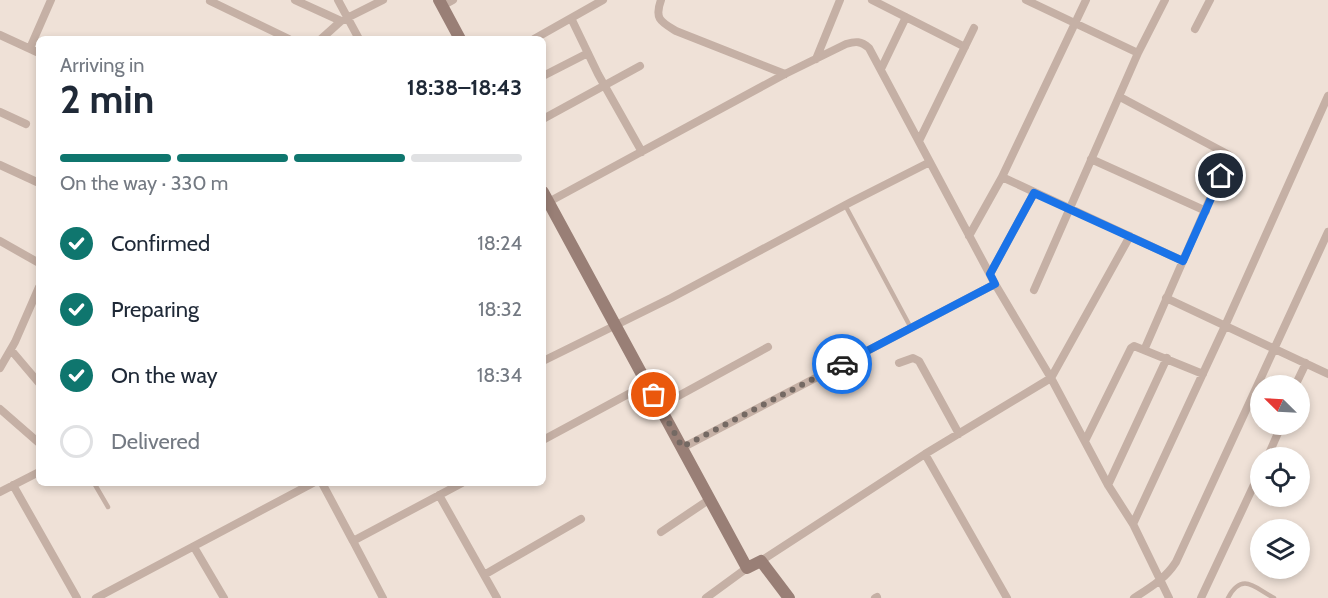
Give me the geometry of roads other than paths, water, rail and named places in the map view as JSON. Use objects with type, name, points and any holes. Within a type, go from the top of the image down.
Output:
[{"type":"street","points":[[39,36],[51,0]]},
{"type":"street","points":[[295,0],[344,19]]},
{"type":"street","points":[[338,0],[344,19],[357,36]]},
{"type":"street","points":[[324,36],[344,19],[383,0]]},
{"type":"street","points":[[539,36],[603,0]]},
{"type":"street","points":[[661,0],[657,10],[658,19],[665,25],[784,74]]},
{"type":"street","points":[[816,59],[840,0]]},
{"type":"street","points":[[872,0],[965,47]]},
{"type":"street","points":[[1026,0],[1138,53]]},
{"type":"street","points":[[969,236],[1002,177],[1086,0]]},
{"type":"street","points":[[1034,290],[1138,53],[1165,0]]},
{"type":"street","points":[[1195,29],[1210,0]]},
{"type":"street","points":[[210,1],[284,36]]},
{"type":"street","points":[[445,2],[459,36]]},
{"type":"street","points":[[881,69],[906,17]]},
{"type":"street","points":[[571,18],[642,152]]},
{"type":"street","points":[[919,141],[974,28]]},
{"type":"street","points":[[0,35],[35,50]]},
{"type":"street","points":[[546,200],[642,152],[784,74],[855,41],[862,42],[869,48],[881,69],[995,284],[1133,524],[1169,598]]},
{"type":"street","points":[[546,74],[588,53]]},
{"type":"street","points":[[546,117],[640,66]]},
{"type":"street","points":[[1133,524],[1226,326],[1328,96]]},
{"type":"street","points":[[1120,97],[1229,154],[1145,348]]},
{"type":"street","points":[[0,112],[26,124]]},
{"type":"street","points":[[1091,159],[1206,211]]},
{"type":"street","points":[[546,359],[671,298],[930,162]]},
{"type":"street","points":[[0,165],[36,182]]},
{"type":"street","points":[[1002,177],[1183,261]]},
{"type":"street","points":[[990,274],[1034,193]]},
{"type":"street","points":[[546,202],[747,568]]},
{"type":"street","points":[[1134,598],[1160,582],[1176,562],[1328,232]]},
{"type":"street","points":[[706,598],[747,568],[925,454],[1051,378],[1130,236]]},
{"type":"street","points":[[0,241],[36,261]]},
{"type":"street","points":[[682,447],[995,284]]},
{"type":"street","points":[[0,368],[11,350],[36,294]]},
{"type":"street","points":[[1166,298],[1328,374]]},
{"type":"street","points":[[1085,441],[1131,348],[1138,345],[1203,374]]},
{"type":"street","points":[[660,406],[768,347]]},
{"type":"street","points":[[11,350],[36,379]]},
{"type":"street","points":[[899,363],[916,358],[959,434]]},
{"type":"street","points":[[1108,484],[1167,358]]},
{"type":"street","points":[[1300,375],[1306,363]]},
{"type":"street","points":[[546,438],[648,384]]},
{"type":"street","points":[[0,409],[36,440]]},
{"type":"street","points":[[925,454],[1007,598]]},
{"type":"street","points":[[0,492],[36,473]]},
{"type":"street","points":[[12,485],[77,598]]},
{"type":"street","points":[[96,598],[307,486]]},
{"type":"street","points":[[324,486],[383,598]]},
{"type":"street","points":[[353,541],[456,486]]},
{"type":"street","points":[[1201,598],[1250,493]]},
{"type":"street","points":[[439,495],[496,598]]},
{"type":"street","points":[[661,532],[710,499]]},
{"type":"street","points":[[484,574],[581,519]]},
{"type":"street","points":[[194,547],[225,598]]},
{"type":"street","points":[[761,561],[789,598]]},
{"type":"lane","points":[[845,205],[911,328]]},
{"type":"lane","points":[[96,486],[108,507]]},
{"type":"lane","points":[[1228,598],[1236,586],[1241,583],[1274,598]]}]
